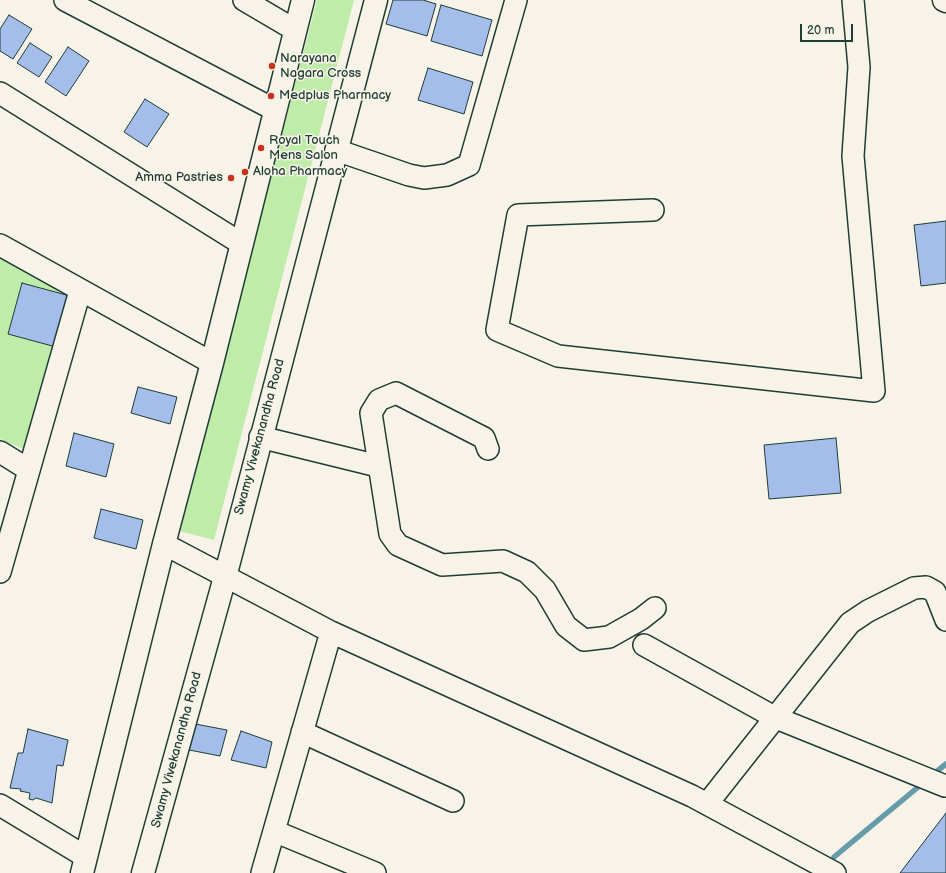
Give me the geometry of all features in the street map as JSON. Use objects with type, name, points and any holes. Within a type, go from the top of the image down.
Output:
[{"type":"main road","points":[[84,865],[164,544],[212,363],[303,0]]},
{"type":"main road","name":"Swamy Vivekanandha Road","points":[[142,873],[224,577],[376,0]]},
{"type":"street","points":[[66,0],[275,110]]},
{"type":"street","points":[[244,0],[295,30]]},
{"type":"street","points":[[336,150],[409,175],[424,178],[447,175],[469,164],[516,0]]},
{"type":"street","points":[[653,210],[518,215],[497,330],[558,356],[874,391],[853,156],[859,67],[853,0]]},
{"type":"street","points":[[0,93],[242,244]]},
{"type":"street","points":[[0,245],[80,291],[212,363]]},
{"type":"street","points":[[0,572],[80,291]]},
{"type":"street","points":[[488,449],[484,438],[396,393],[379,400],[371,413],[378,466],[390,534],[398,545],[442,565],[503,561],[527,572],[545,590],[566,626],[584,640],[609,637],[641,619],[655,608]]},
{"type":"street","points":[[260,437],[378,466]]},
{"type":"street","points":[[0,452],[29,470]]},
{"type":"street","points":[[164,544],[224,577],[331,632],[707,804],[835,873]]},
{"type":"street","points":[[707,804],[774,717],[850,624],[868,611],[914,588],[926,587],[935,592],[945,613]]},
{"type":"street","points":[[262,873],[331,632]]},
{"type":"street","points":[[644,645],[774,717],[945,786]]},
{"type":"street","points":[[302,732],[453,801]]},
{"type":"street","points":[[0,805],[84,865]]},
{"type":"street","points":[[274,831],[375,873]]},
{"type":"green space","points":[[317,0],[354,0],[214,540],[179,531]]},
{"type":"green space","points":[[0,251],[73,292],[28,451],[0,439]]},
{"type":"building","points":[[393,0],[423,0],[436,4],[427,36],[386,24]]},
{"type":"building","points":[[441,5],[492,20],[482,56],[431,41]]},
{"type":"building","points":[[9,15],[32,29],[13,59],[0,51],[0,29]]},
{"type":"building","points":[[30,43],[52,57],[39,77],[17,63]]},
{"type":"building","points":[[68,47],[89,61],[66,96],[45,82]]},
{"type":"building","points":[[428,68],[473,82],[464,114],[418,100]]},
{"type":"building","points":[[145,99],[169,114],[147,147],[124,132]]},
{"type":"building","points":[[946,221],[946,283],[921,286],[914,225]]},
{"type":"building","points":[[22,283],[70,296],[56,347],[8,334]]},
{"type":"building","points":[[138,387],[177,397],[170,424],[131,413]]},
{"type":"building","points":[[74,433],[114,444],[106,477],[66,466]]},
{"type":"building","points":[[836,438],[841,493],[769,499],[764,445]]},
{"type":"building","points":[[101,509],[143,520],[136,549],[94,538]]},
{"type":"building","points":[[190,723],[227,730],[220,756],[184,749]]},
{"type":"building","points":[[28,729],[68,740],[63,766],[57,765],[52,803],[36,798],[33,800],[29,799],[30,793],[20,791],[21,789],[10,788],[18,753],[23,753]]},
{"type":"building","points":[[241,731],[272,742],[266,768],[231,760]]},
{"type":"building","points":[[946,813],[946,873],[900,873]]},
{"type":"waterway","points":[[931,776],[946,764]]},
{"type":"waterway","points":[[834,857],[923,783]]},
{"type":"place","name":"Narayana Nagara Cross","points":[[272,66]]},
{"type":"place","name":"Medplus Pharmacy","points":[[271,96]]},
{"type":"place","name":"Royal Touch Mens Salon","points":[[261,148]]},
{"type":"place","name":"Aloha Pharmacy","points":[[245,172]]},
{"type":"place","name":"Amma Pastries","points":[[231,178]]}]
